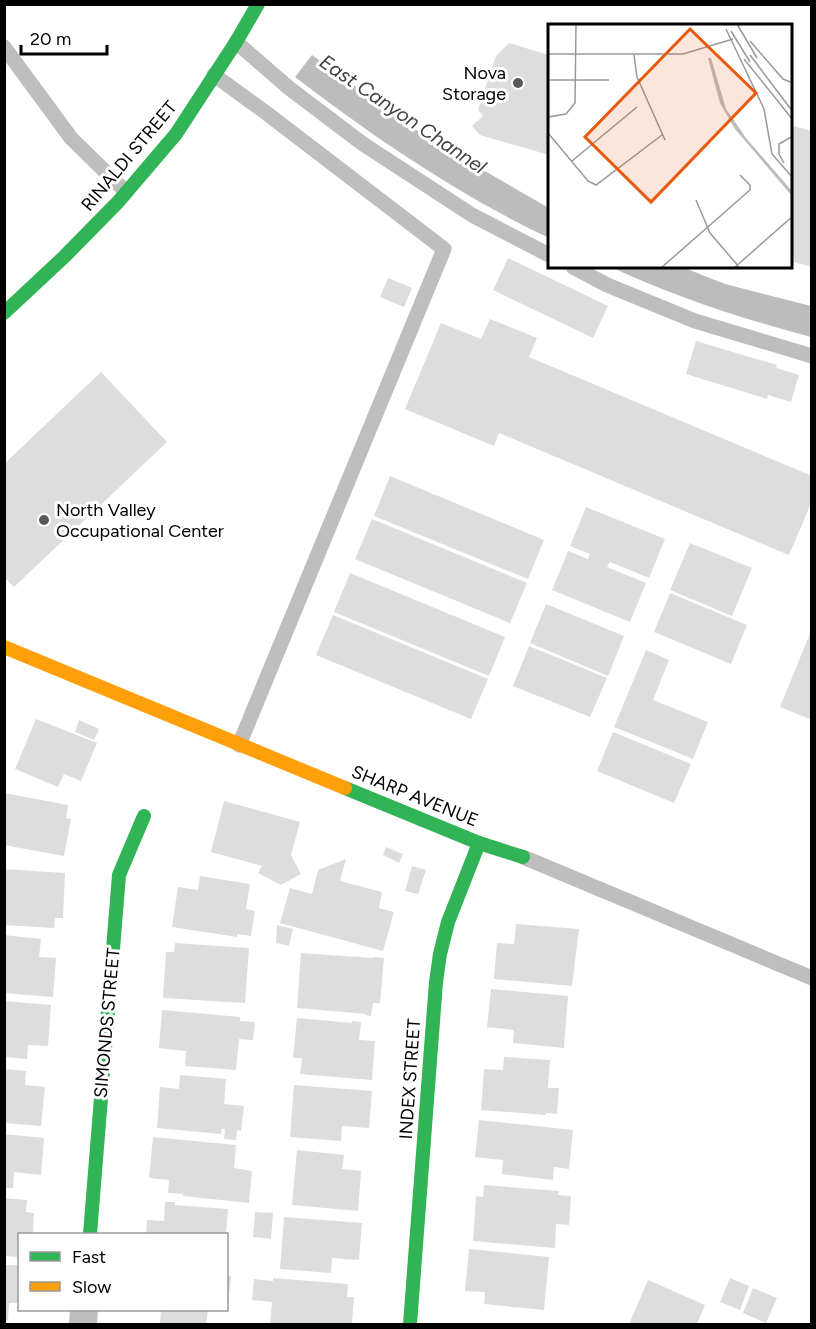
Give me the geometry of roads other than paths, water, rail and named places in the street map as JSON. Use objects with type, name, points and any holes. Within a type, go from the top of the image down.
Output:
[{"type":"street","name":"RINALDI STREET","points":[[4,313],[64,257],[126,192],[176,134],[258,4]]},
{"type":"street","name":"SHARP AVENUE","points":[[4,647],[479,843],[523,857]]},
{"type":"street","name":"SIMONDS STREET","points":[[90,1233],[119,875],[144,816]]},
{"type":"street","name":"INDEX STREET","points":[[410,1324],[440,954],[448,922],[479,843]]},
{"type":"lane","points":[[236,42],[289,88],[363,144],[472,215],[548,254]]},
{"type":"lane","points":[[4,47],[70,138],[126,192]]},
{"type":"lane","points":[[214,75],[444,249],[239,744]]},
{"type":"lane","points":[[575,268],[608,285],[695,321],[812,356]]},
{"type":"lane","name":"SHARP AVENUE","points":[[523,857],[812,978]]},
{"type":"place","name":"Nova Storage","points":[[518,83]]},
{"type":"place","name":"North Valley Occupational Center","points":[[44,520]]},
{"type":"water label","name":"East Canyon Channel","points":[[403,114]]}]
